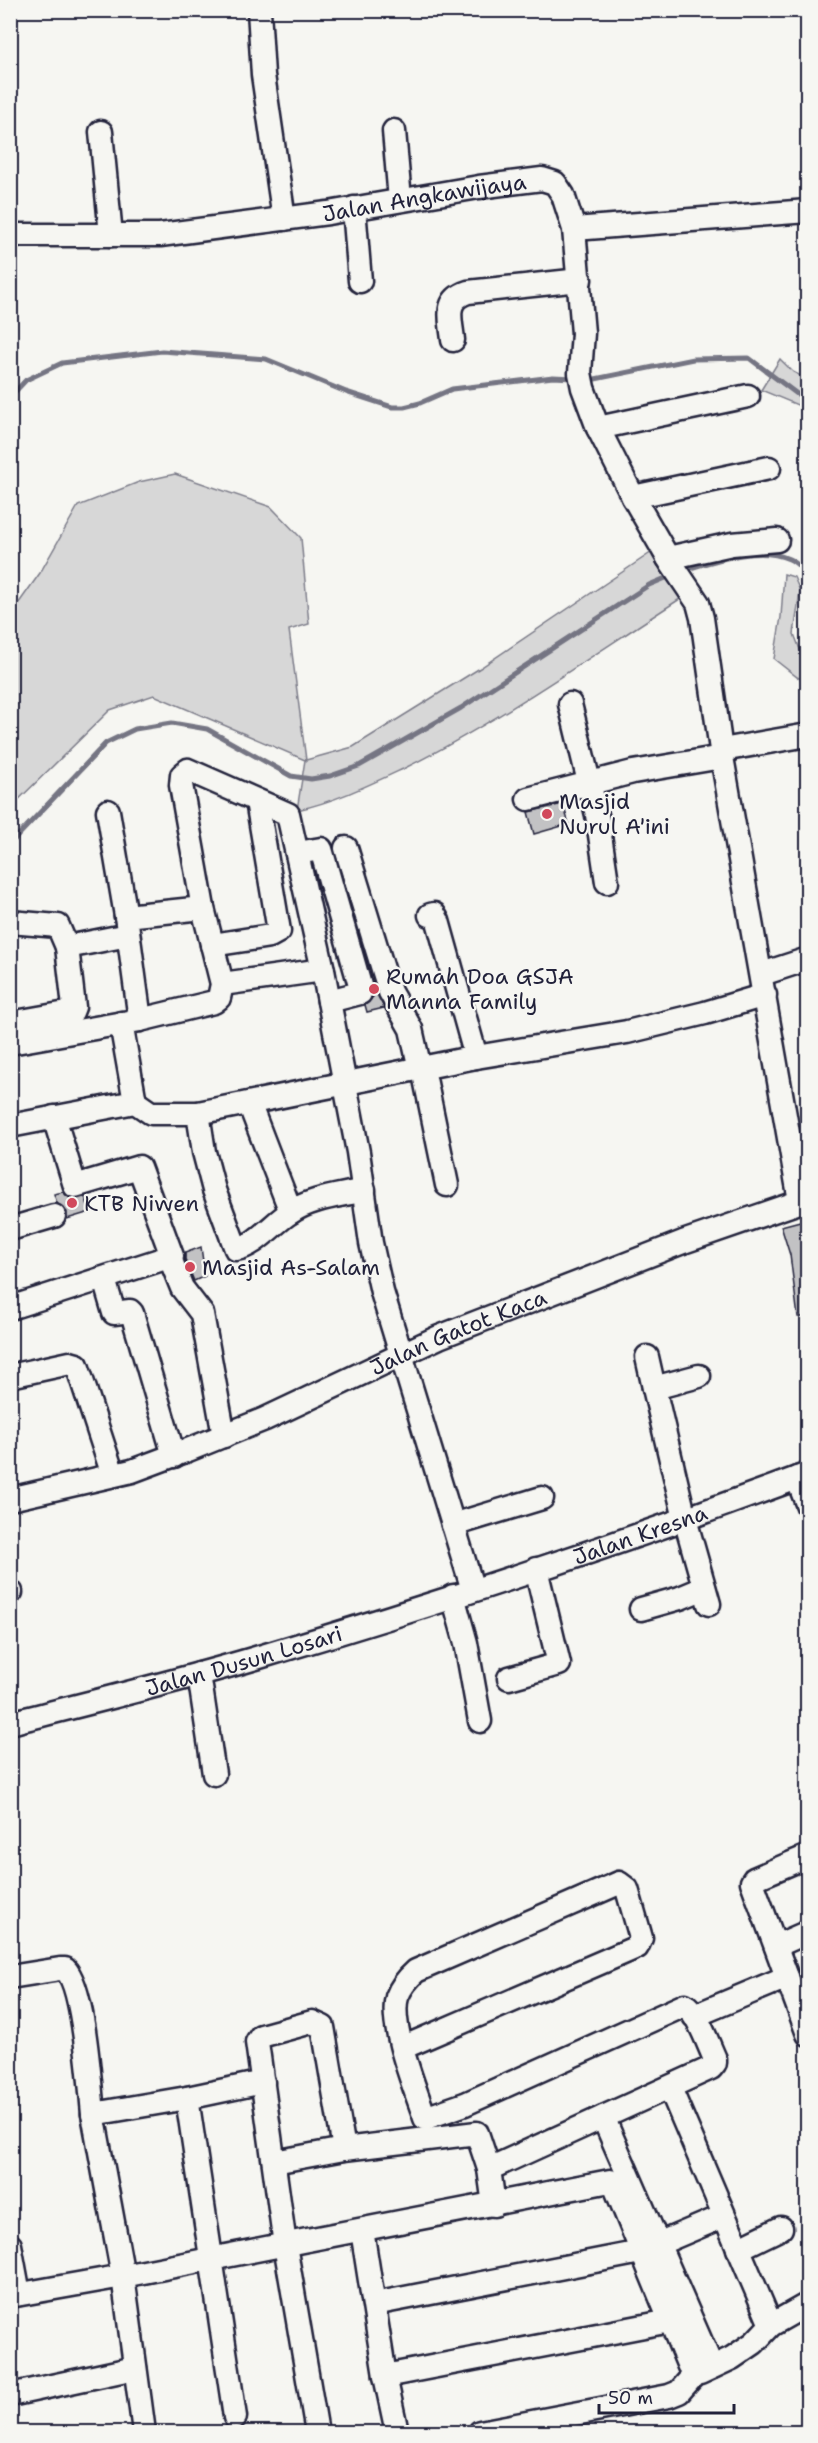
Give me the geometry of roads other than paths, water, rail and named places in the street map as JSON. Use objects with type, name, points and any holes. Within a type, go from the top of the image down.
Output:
[{"type":"street","points":[[259,10],[262,75],[284,219]]},
{"type":"street","points":[[394,131],[400,200]]},
{"type":"street","points":[[101,132],[111,235]]},
{"type":"street","name":"Jalan Angkawijaya","points":[[10,235],[160,235],[284,219],[542,179],[555,183],[563,195],[574,229],[583,333],[580,373],[598,428],[633,497],[698,603],[702,618],[722,753],[805,1202]]},
{"type":"street","points":[[354,208],[360,281]]},
{"type":"street","points":[[574,229],[807,211]]},
{"type":"street","points":[[453,340],[450,309],[452,301],[458,295],[580,279]]},
{"type":"street","points":[[598,428],[748,396]]},
{"type":"street","points":[[633,497],[769,468]]},
{"type":"street","points":[[670,560],[732,544],[777,540]]},
{"type":"street","points":[[570,704],[589,782],[607,882]]},
{"type":"street","points":[[528,799],[589,782],[807,735]]},
{"type":"street","points":[[10,1043],[130,1022],[214,1002],[219,998],[222,984],[203,908],[182,794],[182,775],[188,770],[288,814],[323,970],[364,1190],[371,1243],[382,1292],[453,1525],[463,1593],[466,1643],[480,1721]]},
{"type":"street","points":[[212,945],[270,936],[279,931],[257,801]]},
{"type":"street","points":[[108,811],[127,925],[135,1102]]},
{"type":"street","points":[[297,854],[321,848],[361,989],[360,993],[329,1001]]},
{"type":"street","points":[[346,848],[390,992],[411,1029],[447,1185]]},
{"type":"street","points":[[67,947],[127,925],[203,908]]},
{"type":"street","points":[[430,915],[434,915],[438,921],[476,1058]]},
{"type":"street","points":[[10,922],[58,926],[67,947],[74,1006],[72,1012],[10,1023]]},
{"type":"street","points":[[10,1126],[135,1102],[151,1113],[198,1113],[476,1058],[627,1032],[705,1013],[807,959]]},
{"type":"street","points":[[222,984],[323,970]]},
{"type":"street","points":[[249,1103],[291,1212]]},
{"type":"street","points":[[198,1113],[211,1180],[235,1248],[239,1250],[291,1212],[314,1201],[364,1190]]},
{"type":"street","points":[[54,1117],[75,1185],[139,1167],[182,1288],[202,1314],[224,1436]]},
{"type":"street","name":"Jalan Gatot Kaca","points":[[10,1499],[132,1471],[174,1456],[265,1419],[439,1337],[683,1242],[805,1202]]},
{"type":"street","points":[[10,1229],[54,1215]]},
{"type":"street","points":[[10,1308],[170,1258]]},
{"type":"street","points":[[104,1279],[114,1312],[120,1314],[130,1311],[132,1313],[174,1456]]},
{"type":"street","points":[[641,1610],[680,1598],[707,1596],[685,1519],[647,1357]]},
{"type":"street","points":[[10,1376],[70,1363],[77,1365],[113,1475]]},
{"type":"street","points":[[654,1388],[699,1376]]},
{"type":"street","points":[[802,1476],[807,1506]]},
{"type":"street","name":"Jalan Kresna","points":[[463,1593],[685,1519],[802,1476]]},
{"type":"street","points":[[453,1525],[542,1498]]},
{"type":"street","points":[[509,1678],[559,1664],[536,1569]]},
{"type":"street","name":"Jalan Dusun Losari","points":[[10,1723],[255,1659],[463,1593]]},
{"type":"street","points":[[199,1674],[214,1774]]},
{"type":"street","points":[[807,1856],[754,1879],[752,1882],[787,1977],[803,2009],[807,2034]]},
{"type":"street","points":[[402,2048],[637,1947],[641,1938],[627,1889],[619,1883],[416,1971],[405,1982],[397,1996],[394,2014],[402,2048],[427,2128]]},
{"type":"street","points":[[776,1946],[807,1932]]},
{"type":"street","points":[[10,1977],[60,1969],[65,1969],[72,1977],[79,2007],[93,2114],[123,2276],[144,2433]]},
{"type":"street","points":[[694,2016],[787,1977]]},
{"type":"street","points":[[274,2162],[344,2149],[427,2128],[465,2104],[685,2005],[690,2007],[715,2063],[711,2068],[489,2169]]},
{"type":"street","points":[[316,2433],[285,2245],[257,2042],[261,2036],[312,2022],[321,2024],[344,2149]]},
{"type":"street","points":[[93,2114],[263,2082]]},
{"type":"street","points":[[670,2088],[771,2325]]},
{"type":"street","points":[[187,2098],[210,2260],[236,2417]]},
{"type":"street","points":[[465,2104],[489,2169],[494,2205]]},
{"type":"street","points":[[603,2117],[649,2248],[670,2321],[702,2371]]},
{"type":"street","points":[[427,2128],[477,2133]]},
{"type":"street","points":[[10,2245],[15,2295],[210,2260],[610,2181],[614,2184],[649,2248],[702,2371]]},
{"type":"street","points":[[374,2304],[649,2248],[724,2216]]},
{"type":"street","points":[[738,2249],[781,2228]]},
{"type":"street","points":[[362,2230],[385,2376],[397,2433]]},
{"type":"street","points":[[480,2433],[669,2396],[679,2392],[702,2371],[732,2358],[754,2343],[771,2325],[807,2304]]},
{"type":"street","points":[[385,2376],[670,2321]]},
{"type":"street","points":[[10,2395],[135,2368]]},
{"type":"waterway","points":[[10,397],[26,380],[62,363],[162,351],[266,359],[346,392],[392,407],[420,403],[452,389],[553,377],[573,378]]},
{"type":"waterway","points":[[595,379],[693,359],[749,358],[797,394],[808,395]]},
{"type":"waterway","points":[[684,570],[736,556],[764,554],[789,559],[808,574]]},
{"type":"waterway","points":[[10,844],[106,743],[135,729],[172,723],[207,729],[291,776],[311,779],[330,776],[359,766],[461,708],[649,585],[673,575]]},
{"type":"waterway","points":[[808,620],[806,628],[808,646]]},
{"type":"place","name":"Masjid Nurul A'ini","points":[[547,814]]},
{"type":"place","name":"Rumah Doa GSJA Manna Family","points":[[374,989]]},
{"type":"place","name":"KTB Niwen","points":[[72,1203]]},
{"type":"place","name":"Masjid As-Salam","points":[[190,1267]]}]
